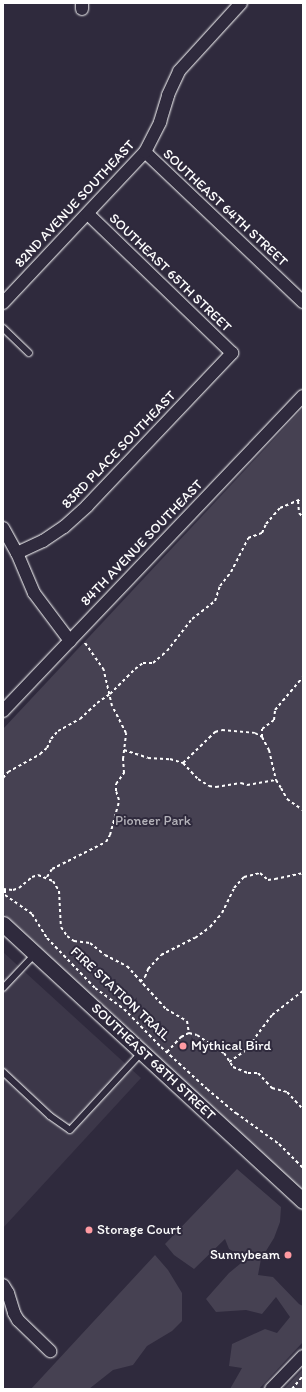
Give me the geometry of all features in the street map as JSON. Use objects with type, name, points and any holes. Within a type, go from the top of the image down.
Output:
[{"type":"street","name":"82ND AVENUE SOUTHEAST","points":[[3,303],[145,152],[160,122],[168,95],[179,71],[241,3]]},
{"type":"street","name":"SOUTHEAST 64TH STREET","points":[[145,152],[303,302]]},
{"type":"street","name":"SOUTHEAST 65TH STREET","points":[[88,214],[232,353]]},
{"type":"street","name":"83RD PLACE SOUTHEAST","points":[[17,553],[43,541],[70,522],[232,353]]},
{"type":"street","name":"84TH AVENUE SOUTHEAST","points":[[3,710],[303,396]]},
{"type":"street","points":[[3,528],[17,553],[34,593],[74,637]]},
{"type":"street","name":"SOUTHEAST 68TH STREET","points":[[3,924],[303,1201]]},
{"type":"street","points":[[3,1285],[8,1293],[14,1313],[18,1320],[50,1351]]},
{"type":"street","points":[[271,1389],[303,1356]]},
{"type":"lane","points":[[3,328],[29,353]]},
{"type":"lane","points":[[3,988],[35,954]]},
{"type":"lane","points":[[3,1072],[50,1116],[70,1130],[142,1052]]},
{"type":"path","points":[[3,778],[15,768],[40,754],[47,748],[51,739],[58,732],[75,723],[97,703],[110,694],[135,669],[143,663],[153,663],[167,651],[192,620],[215,601],[220,586],[231,572],[248,538],[262,533],[266,524],[280,508],[303,498]]},
{"type":"path","points":[[298,501],[299,513],[303,517]]},
{"type":"path","points":[[47,877],[52,869],[106,842],[110,835],[118,806],[119,800],[116,784],[124,773],[126,733],[112,706],[104,670],[98,658],[74,637]]},
{"type":"path","points":[[262,737],[262,728],[274,720],[275,710],[303,677]]},
{"type":"path","points":[[182,763],[215,732],[222,730],[255,733],[262,737],[270,750],[276,780],[288,799],[303,810]]},
{"type":"path","points":[[124,750],[148,758],[170,760],[182,763],[198,779],[209,786],[216,787],[241,783],[247,785],[276,780]]},
{"type":"path","points":[[140,982],[145,977],[148,969],[160,955],[195,938],[214,923],[226,906],[234,888],[244,877],[260,873],[268,880],[303,874]]},
{"type":"path","points":[[4,890],[19,888],[32,877],[38,875],[47,877],[53,881],[58,891],[61,926],[67,936],[74,941],[90,943],[105,955],[127,966],[166,1009],[187,1022],[189,1032]]},
{"type":"path","name":"FIRE STATION TRAIL","points":[[4,890],[5,895],[32,914],[47,938],[99,991],[124,1009],[167,1052],[220,1100],[279,1144],[303,1168]]},
{"type":"path","points":[[229,1062],[245,1051],[272,1015],[303,991]]},
{"type":"path","points":[[167,1052],[181,1037],[189,1032]]},
{"type":"path","points":[[189,1032],[197,1035],[224,1053],[233,1067],[248,1073],[258,1073],[272,1088],[287,1092],[303,1109]]},
{"type":"path","points":[[292,1389],[303,1376]]},
{"type":"shaded area","points":[[3,952],[141,1078],[3,1228]]},
{"type":"green space","name":"Pioneer Park","points":[[303,408],[303,1192],[3,913],[3,729]]},
{"type":"green space","points":[[237,1169],[281,1207],[280,1222],[274,1238],[261,1259],[258,1275],[273,1277],[299,1304],[303,1306],[303,1342],[259,1389],[230,1389],[242,1368],[229,1366],[232,1344],[265,1329],[277,1333],[290,1317],[276,1297],[262,1314],[246,1310],[216,1312],[206,1299],[229,1273],[246,1259],[229,1249],[225,1239],[194,1269],[174,1255],[165,1244]]},
{"type":"green space","points":[[155,1255],[168,1270],[182,1293],[182,1321],[172,1331],[147,1346],[133,1365],[113,1370],[89,1389],[31,1389]]},
{"type":"green space","points":[[303,1369],[303,1389],[284,1389]]},
{"type":"place","name":"Mythical Bird","points":[[183,1046]]},
{"type":"place","name":"Storage Court","points":[[89,1230]]},
{"type":"place","name":"Sunnybeam","points":[[288,1255]]}]
